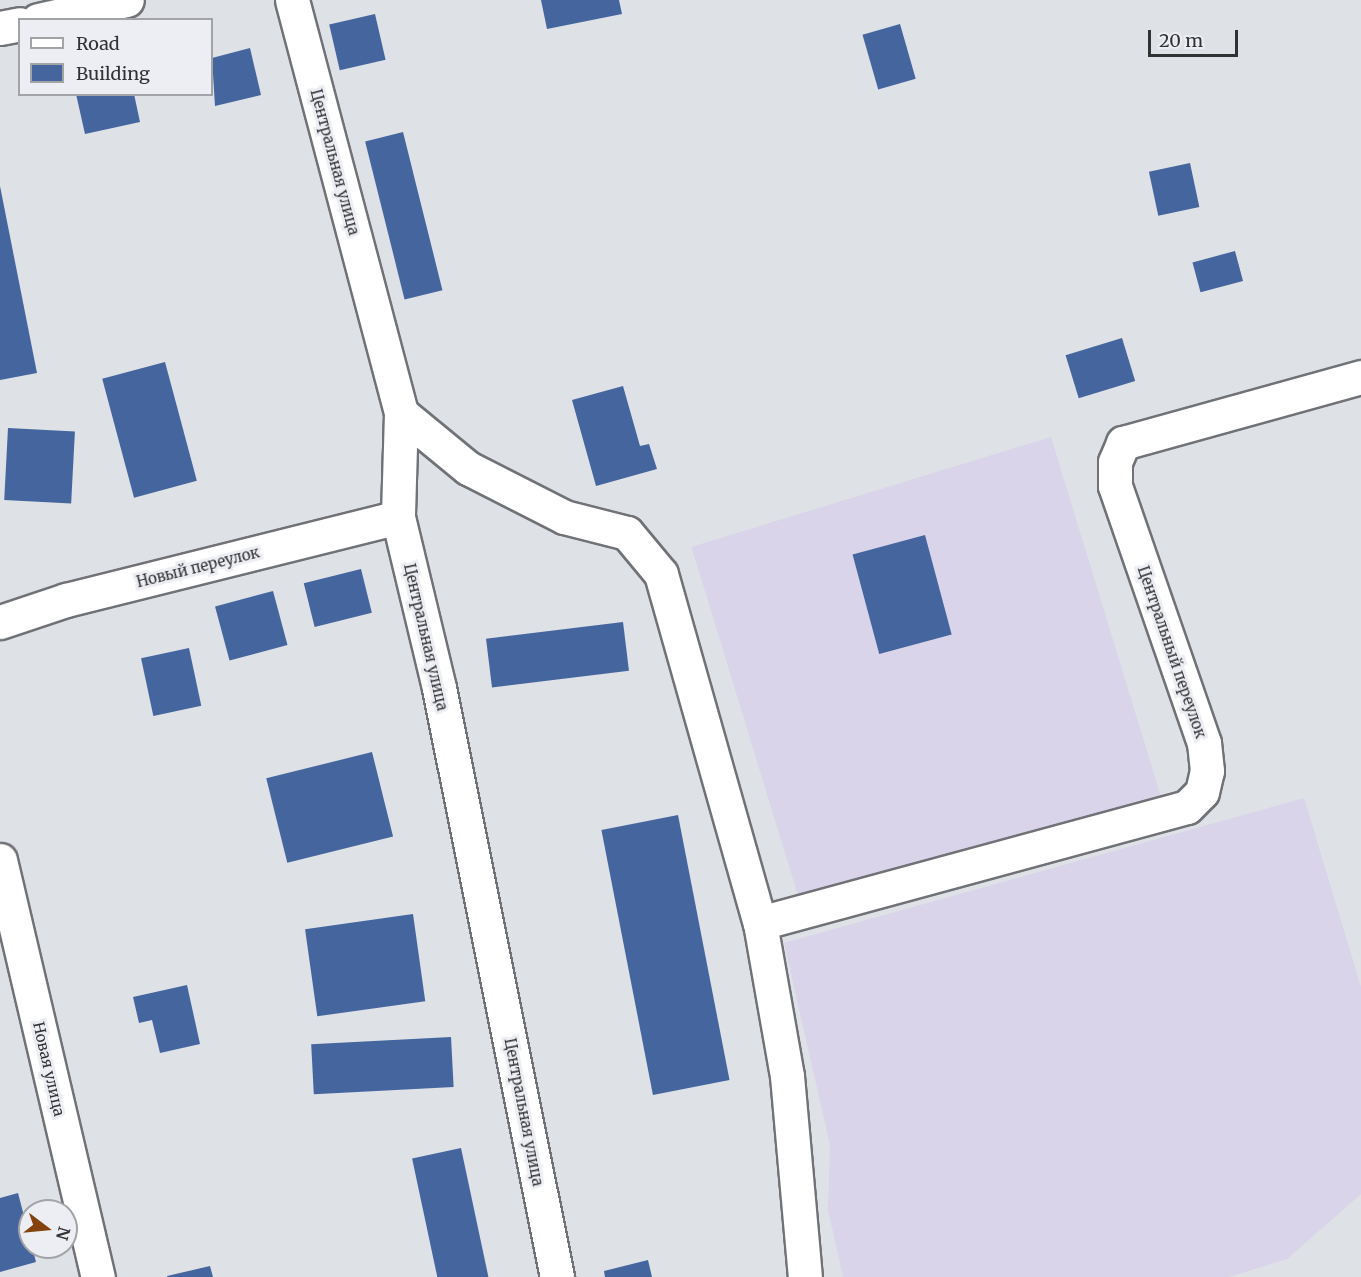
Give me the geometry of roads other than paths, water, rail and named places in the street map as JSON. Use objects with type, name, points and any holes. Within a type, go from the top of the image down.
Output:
[{"type":"street","points":[[47,18],[127,0]]},
{"type":"street","name":"Центральная улица","points":[[292,0],[401,413],[398,517],[439,688],[557,1277]]},
{"type":"street","points":[[0,28],[18,24]]},
{"type":"street","name":"Центральный переулок","points":[[760,923],[1187,807],[1202,792],[1207,771],[1204,743],[1115,486],[1115,462],[1123,443],[1361,377]]},
{"type":"street","points":[[401,413],[468,468],[564,517],[627,533],[661,574],[760,923],[787,1076],[805,1277]]},
{"type":"street","name":"Новый переулок","points":[[0,622],[66,600],[398,517]]},
{"type":"street","name":"Новая улица","points":[[0,860],[98,1277]]}]
